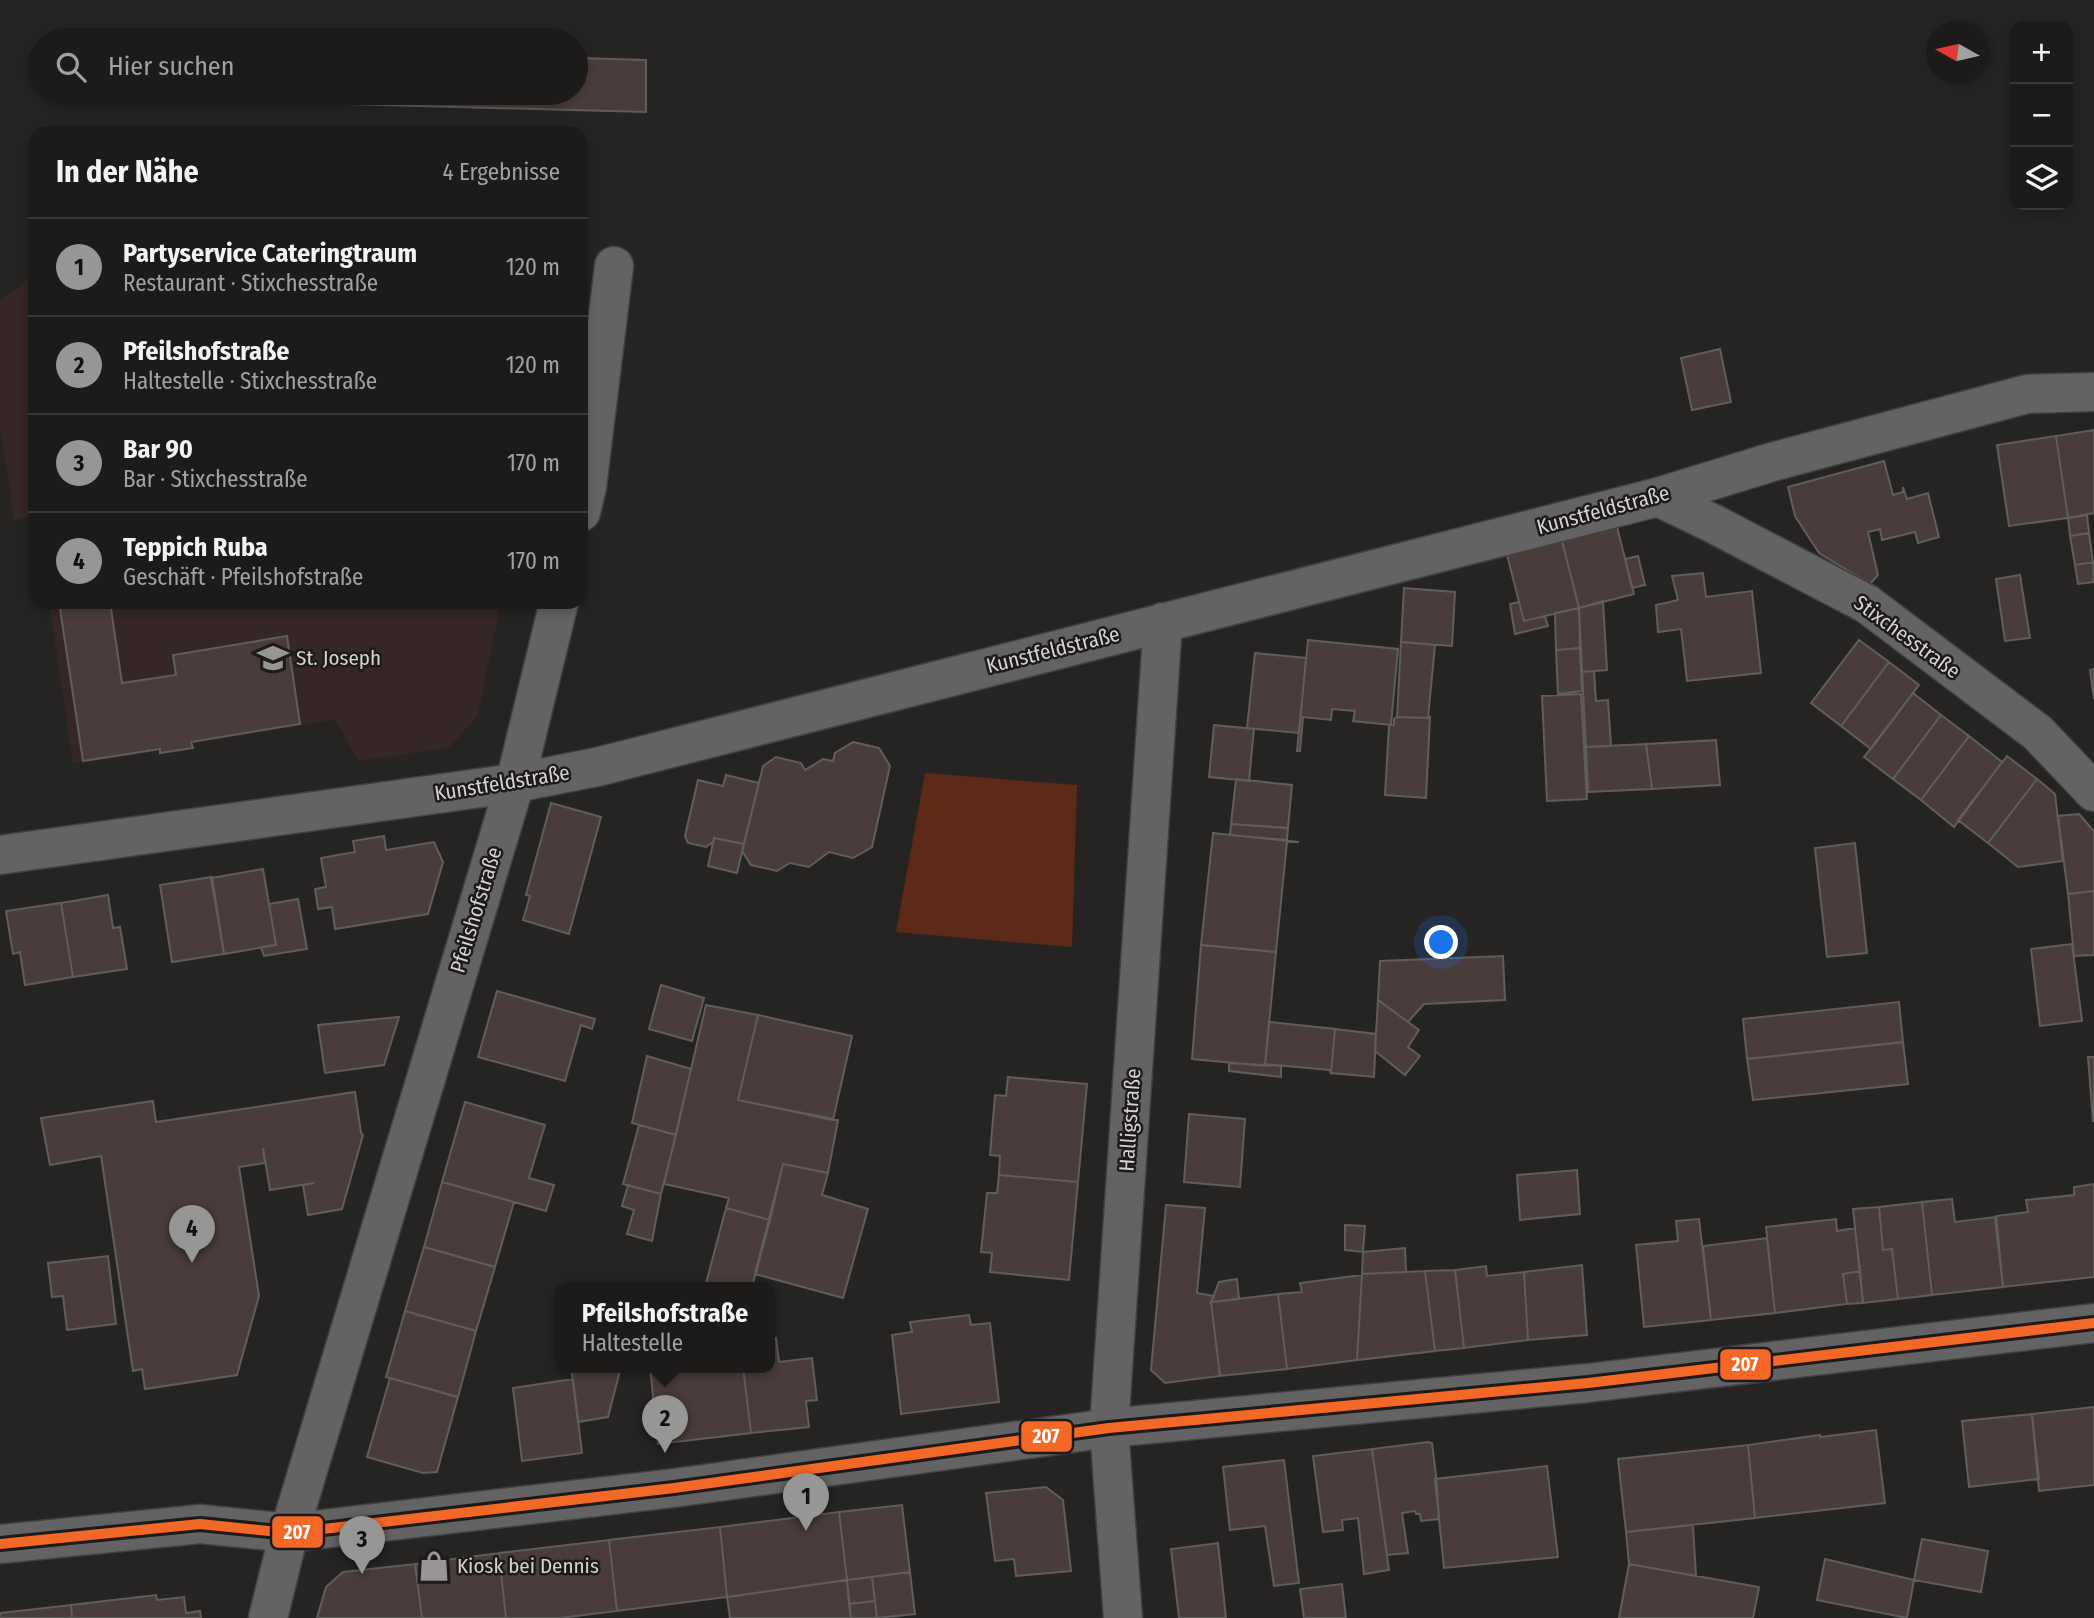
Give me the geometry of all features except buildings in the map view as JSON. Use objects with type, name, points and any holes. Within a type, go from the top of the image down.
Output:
[{"type":"street","points":[[588,479],[614,266]]},
{"type":"street","name":"Kunstfeldstraße","points":[[0,855],[514,783],[597,767],[1658,497],[1772,462],[2027,394],[2094,391]]},
{"type":"street","name":"Stixchesstraße","points":[[1658,497],[1867,604],[2038,733],[2094,792]]},
{"type":"street","name":"Pfeilshofstraße","points":[[268,1618],[289,1533],[514,783],[557,609]]},
{"type":"street","name":"Halligstraße","points":[[1123,1618],[1109,1428],[1163,622]]},
{"type":"street","points":[[0,1544],[200,1524],[289,1533],[674,1488],[1109,1428],[1588,1383],[2094,1323]]},
{"type":"shaded area","points":[[28,280],[28,517],[14,519],[0,428],[0,301]]},
{"type":"shaded area","name":"St. Joseph","points":[[50,609],[500,609],[478,715],[450,747],[359,761],[335,720],[73,763]]},
{"type":"shaded area","points":[[925,773],[1077,785],[1072,947],[896,932]]},
{"type":"transit line","name":"207","points":[[0,1544],[200,1524],[289,1533],[674,1488],[1109,1428],[1588,1383],[2094,1323]]},
{"type":"place","name":"St. Joseph","points":[[273,658]]},
{"type":"place","name":"Teppich Ruba","points":[[192,1263]]},
{"type":"place","name":"Pfeilshofstraße","points":[[665,1453]]},
{"type":"place","name":"Partyservice Cateringtraum","points":[[806,1531]]},
{"type":"place","name":"Kiosk bei Dennis","points":[[434,1566]]},
{"type":"place","name":"Bar 90","points":[[362,1574]]}]
